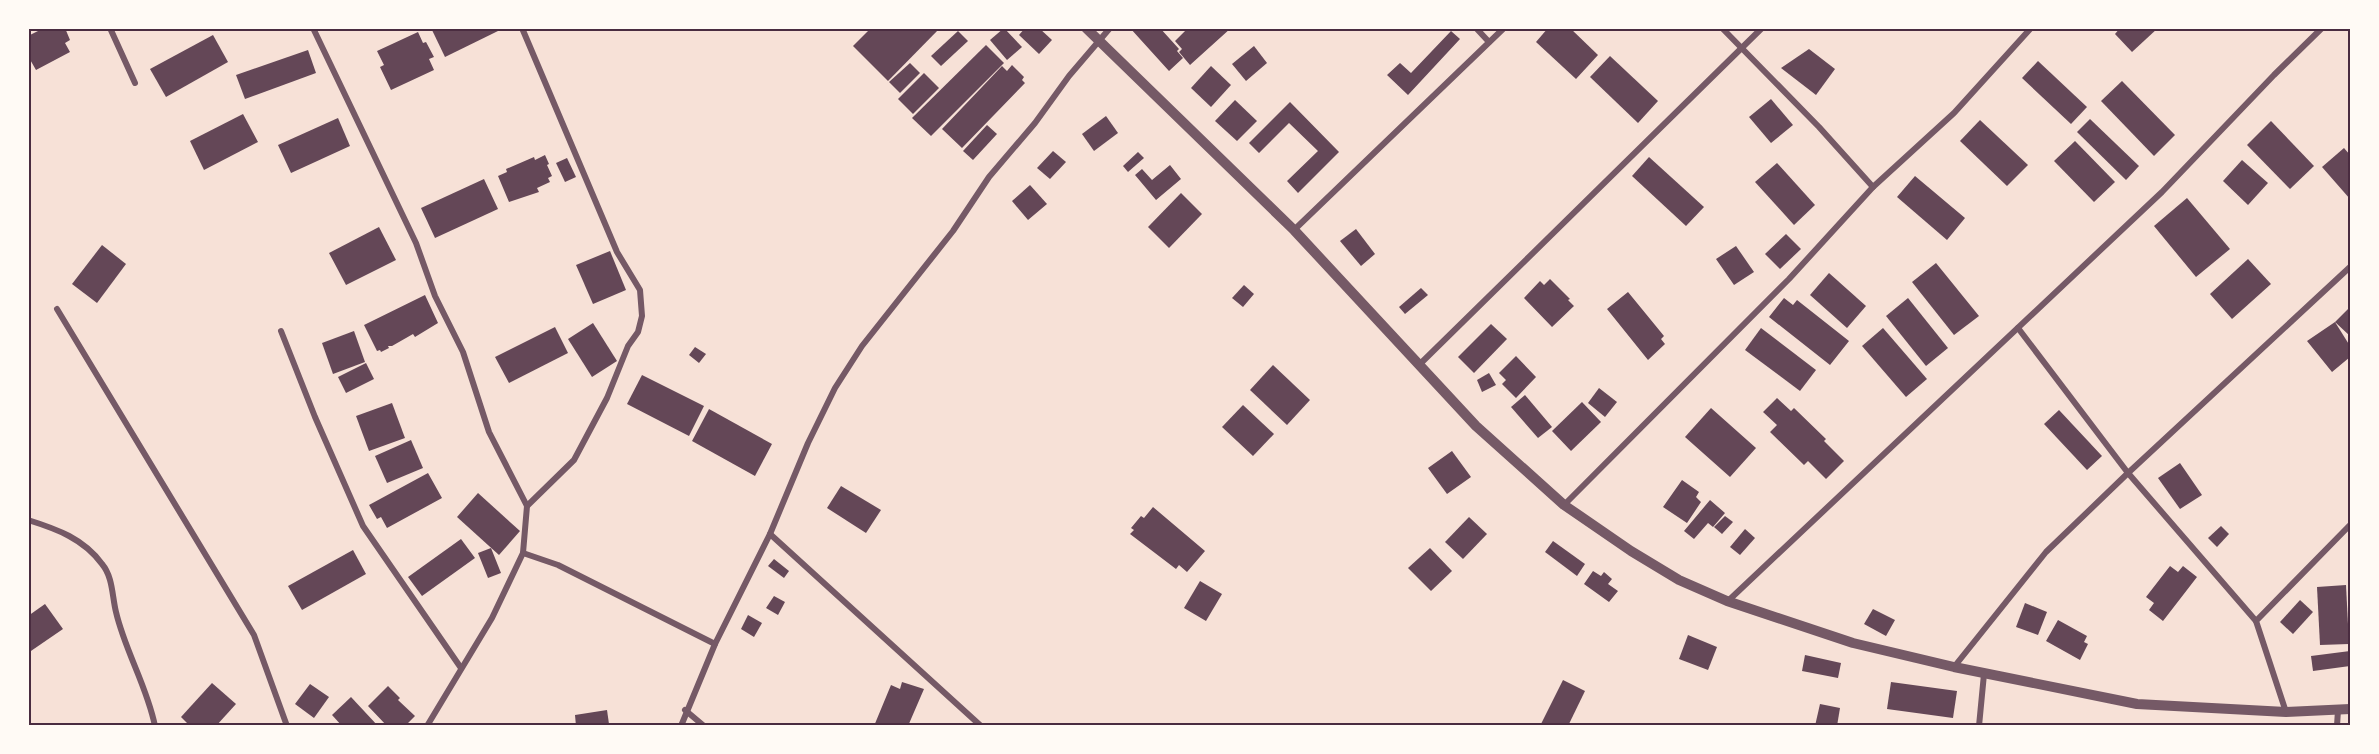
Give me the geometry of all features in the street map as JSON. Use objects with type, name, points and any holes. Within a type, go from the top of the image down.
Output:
[{"type":"street","points":[[110,28],[135,83]]},
{"type":"street","points":[[313,28],[416,243],[435,296],[463,352],[489,432],[527,506],[523,553],[492,618],[427,726]]},
{"type":"street","points":[[522,28],[617,252],[639,290],[642,316],[638,332],[628,346],[607,398],[574,460],[527,506]]},
{"type":"street","points":[[1086,28],[1097,42],[1294,230],[1476,426],[1564,506],[1679,580],[1727,601],[1853,643],[1984,674],[2138,704],[2286,712],[2350,709]]},
{"type":"street","points":[[681,726],[685,710],[770,534],[808,443],[835,388],[862,346],[953,231],[989,177],[1110,28]]},
{"type":"street","points":[[1476,28],[1489,42]]},
{"type":"street","points":[[1294,230],[1504,28]]},
{"type":"street","points":[[1722,28],[1874,187]]},
{"type":"street","points":[[1420,364],[1762,28]]},
{"type":"street","points":[[1564,506],[1788,279],[1874,187],[1954,113],[2031,28]]},
{"type":"street","points":[[1727,601],[2162,192],[2322,28]]},
{"type":"street","points":[[1954,667],[2046,552],[2350,267]]},
{"type":"street","points":[[57,309],[254,635],[287,726]]},
{"type":"street","points":[[2018,328],[2128,473],[2256,621],[2286,712]]},
{"type":"street","points":[[281,331],[315,417],[363,526],[461,668]]},
{"type":"street","points":[[28,520],[66,532],[104,565],[111,584],[116,613],[155,726]]},
{"type":"street","points":[[2256,621],[2350,525]]},
{"type":"street","points":[[770,534],[981,726]]},
{"type":"street","points":[[523,553],[558,565],[716,644]]},
{"type":"street","points":[[1979,726],[1984,674]]},
{"type":"street","points":[[685,710],[704,726]]},
{"type":"street","points":[[2337,726],[2338,710]]},
{"type":"building","points":[[44,28],[65,28],[70,40],[65,43],[70,52],[36,70],[28,56],[28,36]]},
{"type":"building","points":[[434,28],[497,28],[498,31],[445,57],[432,30]]},
{"type":"building","points":[[871,28],[940,28],[888,81],[853,46]]},
{"type":"building","points":[[1004,28],[1022,47],[1007,60],[990,40]]},
{"type":"building","points":[[1025,28],[1039,28],[1052,40],[1039,54],[1019,35]]},
{"type":"building","points":[[1130,28],[1160,28],[1179,49],[1177,51],[1183,58],[1169,71]]},
{"type":"building","points":[[1188,28],[1231,28],[1190,65],[1179,52],[1182,49],[1175,41]]},
{"type":"building","points":[[1548,28],[1570,28],[1598,55],[1576,79],[1536,42]]},
{"type":"building","points":[[2120,28],[2158,28],[2132,52],[2115,34]]},
{"type":"building","points":[[958,31],[968,41],[941,66],[931,56]]},
{"type":"building","points":[[1451,31],[1460,39],[1408,95],[1387,75],[1400,63],[1411,73]]},
{"type":"building","points":[[418,32],[434,57],[429,59],[434,70],[391,90],[380,67],[384,65],[377,51]]},
{"type":"building","points":[[213,35],[228,62],[166,97],[150,69]]},
{"type":"building","points":[[986,45],[1004,63],[931,136],[912,118]]},
{"type":"building","points":[[1254,46],[1267,63],[1246,81],[1232,64]]},
{"type":"building","points":[[1809,49],[1835,69],[1816,95],[1781,68]]},
{"type":"building","points":[[308,50],[316,73],[245,99],[236,75]]},
{"type":"building","points":[[1610,56],[1658,101],[1638,123],[1590,77]]},
{"type":"building","points":[[2038,61],[2087,107],[2071,124],[2022,78]]},
{"type":"building","points":[[910,63],[920,73],[900,93],[889,82]]},
{"type":"building","points":[[1012,65],[1024,77],[1022,80],[1025,83],[962,148],[942,129],[1002,66],[1007,71]]},
{"type":"building","points":[[1211,66],[1231,85],[1211,107],[1191,88]]},
{"type":"building","points":[[924,73],[939,88],[913,114],[898,99]]},
{"type":"building","points":[[2122,81],[2175,135],[2154,156],[2101,101]]},
{"type":"building","points":[[1771,99],[1793,125],[1771,143],[1749,117]]},
{"type":"building","points":[[1235,100],[1257,121],[1237,141],[1215,121]]},
{"type":"building","points":[[1290,102],[1339,152],[1298,193],[1287,181],[1318,151],[1289,123],[1259,153],[1249,143]]},
{"type":"building","points":[[243,114],[258,142],[204,170],[190,141]]},
{"type":"building","points":[[1106,116],[1118,133],[1094,151],[1082,134]]},
{"type":"building","points":[[338,118],[350,146],[291,173],[278,145]]},
{"type":"building","points":[[2090,119],[2139,166],[2126,180],[2077,132]]},
{"type":"building","points":[[1980,120],[2028,165],[2007,186],[1960,141]]},
{"type":"building","points":[[2271,121],[2314,166],[2290,189],[2247,145]]},
{"type":"building","points":[[987,125],[997,134],[973,160],[963,151]]},
{"type":"building","points":[[2075,141],[2115,182],[2094,202],[2054,161]]},
{"type":"building","points":[[2344,148],[2350,155],[2350,199],[2322,167]]},
{"type":"building","points":[[1053,151],[1066,162],[1050,179],[1037,168]]},
{"type":"building","points":[[1138,152],[1144,158],[1128,172],[1123,166]]},
{"type":"building","points":[[545,155],[552,176],[548,178],[550,182],[537,188],[539,192],[509,202],[498,176],[507,172],[506,169],[534,157],[535,160]]},
{"type":"building","points":[[1649,157],[1704,207],[1686,226],[1632,176]]},
{"type":"building","points":[[567,158],[576,177],[565,182],[556,163]]},
{"type":"building","points":[[2242,160],[2268,183],[2248,205],[2223,181]]},
{"type":"building","points":[[1777,163],[1815,205],[1794,225],[1755,182]]},
{"type":"building","points":[[1170,165],[1181,179],[1156,200],[1135,175],[1142,169],[1152,180]]},
{"type":"building","points":[[1915,176],[1965,218],[1947,240],[1897,197]]},
{"type":"building","points":[[484,179],[498,209],[435,238],[421,208]]},
{"type":"building","points":[[1030,185],[1047,204],[1028,220],[1012,201]]},
{"type":"building","points":[[1181,193],[1202,214],[1169,248],[1148,227]]},
{"type":"building","points":[[2187,198],[2230,249],[2196,277],[2154,226]]},
{"type":"building","points":[[379,227],[396,260],[346,285],[329,253]]},
{"type":"building","points":[[1356,229],[1375,254],[1361,266],[1340,241]]},
{"type":"building","points":[[1786,234],[1801,249],[1780,269],[1765,254]]},
{"type":"building","points":[[102,245],[126,264],[97,303],[72,284]]},
{"type":"building","points":[[1736,246],[1754,272],[1734,285],[1716,259]]},
{"type":"building","points":[[610,251],[626,290],[593,304],[576,265]]},
{"type":"building","points":[[2248,259],[2271,284],[2232,319],[2210,294]]},
{"type":"building","points":[[1936,263],[1979,316],[1954,335],[1912,282]]},
{"type":"building","points":[[1829,273],[1866,306],[1847,328],[1810,295]]},
{"type":"building","points":[[1550,279],[1574,306],[1552,327],[1524,298],[1540,281],[1544,285]]},
{"type":"building","points":[[1244,285],[1254,294],[1243,307],[1232,298]]},
{"type":"building","points":[[1421,288],[1428,295],[1405,314],[1399,307]]},
{"type":"building","points":[[1628,292],[1664,336],[1661,339],[1665,344],[1648,360],[1607,309]]},
{"type":"building","points":[[425,295],[438,323],[415,337],[413,334],[381,352],[377,351],[364,325]]},
{"type":"building","points":[[1784,298],[1793,305],[1797,300],[1849,341],[1830,365],[1769,317]]},
{"type":"building","points":[[1908,298],[1948,348],[1926,366],[1886,316]]},
{"type":"building","points":[[2350,307],[2350,336],[2335,322]]},
{"type":"building","points":[[2335,322],[2350,346],[2350,357],[2332,372],[2307,341]]},
{"type":"building","points":[[593,323],[617,361],[592,377],[568,339]]},
{"type":"building","points":[[1491,324],[1507,339],[1474,373],[1458,357]]},
{"type":"building","points":[[555,327],[568,353],[509,383],[495,357]]},
{"type":"building","points":[[1761,328],[1816,370],[1800,391],[1745,350]]},
{"type":"building","points":[[1883,328],[1927,379],[1906,397],[1862,346]]},
{"type":"building","points":[[354,331],[365,362],[333,374],[322,343]]},
{"type":"building","points":[[695,347],[706,354],[699,363],[689,355]]},
{"type":"building","points":[[1516,356],[1536,377],[1516,398],[1502,384],[1506,380],[1499,373]]},
{"type":"building","points":[[366,363],[374,379],[346,393],[338,377]]},
{"type":"building","points":[[1273,365],[1310,400],[1287,425],[1250,390]]},
{"type":"building","points":[[1489,373],[1496,385],[1482,392],[1477,380]]},
{"type":"building","points":[[642,375],[704,406],[689,436],[627,404]]},
{"type":"building","points":[[1599,388],[1617,402],[1605,417],[1588,403]]},
{"type":"building","points":[[1525,395],[1552,427],[1538,438],[1511,407]]},
{"type":"building","points":[[1777,398],[1791,411],[1794,408],[1826,439],[1824,441],[1844,461],[1826,479],[1808,461],[1804,465],[1770,432],[1777,425],[1763,412]]},
{"type":"building","points":[[1582,402],[1601,422],[1571,451],[1552,431]]},
{"type":"building","points":[[392,403],[405,438],[369,451],[356,416]]},
{"type":"building","points":[[1243,405],[1274,434],[1253,456],[1222,427]]},
{"type":"building","points":[[1711,408],[1756,448],[1730,477],[1685,437]]},
{"type":"building","points":[[709,409],[772,444],[755,476],[692,441]]},
{"type":"building","points":[[2059,410],[2102,456],[2087,470],[2044,424]]},
{"type":"building","points":[[411,440],[423,468],[387,483],[375,456]]},
{"type":"building","points":[[1452,451],[1471,477],[1447,494],[1428,468]]},
{"type":"building","points":[[2180,463],[2202,495],[2180,509],[2158,478]]},
{"type":"building","points":[[428,473],[442,498],[387,528],[381,517],[377,519],[369,505]]},
{"type":"building","points":[[1682,480],[1699,492],[1696,497],[1701,502],[1687,523],[1663,507]]},
{"type":"building","points":[[841,486],[881,510],[866,533],[827,508]]},
{"type":"building","points":[[478,493],[520,531],[499,555],[457,517]]},
{"type":"building","points":[[1710,500],[1725,513],[1713,527],[1708,523],[1694,539],[1684,531]]},
{"type":"building","points":[[1153,507],[1205,551],[1187,572],[1179,565],[1176,569],[1130,534],[1134,530],[1131,528],[1141,516],[1144,518]]},
{"type":"building","points":[[1725,516],[1733,522],[1722,534],[1714,527]]},
{"type":"building","points":[[1469,517],[1487,534],[1463,559],[1445,542]]},
{"type":"building","points":[[2221,526],[2229,534],[2217,547],[2208,538]]},
{"type":"building","points":[[1745,529],[1755,538],[1740,555],[1730,547]]},
{"type":"building","points":[[461,539],[475,558],[422,596],[408,577]]},
{"type":"building","points":[[1553,541],[1585,564],[1577,576],[1545,552]]},
{"type":"building","points":[[491,548],[501,573],[488,578],[478,553]]},
{"type":"building","points":[[1430,548],[1452,571],[1431,591],[1408,568]]},
{"type":"building","points":[[353,550],[366,574],[302,610],[288,586]]},
{"type":"building","points":[[774,559],[789,571],[784,578],[768,566]]},
{"type":"building","points":[[2170,566],[2178,572],[2183,566],[2197,577],[2163,621],[2149,610],[2154,603],[2146,597]]},
{"type":"building","points":[[1593,571],[1601,576],[1604,572],[1612,579],[1608,584],[1618,591],[1609,602],[1584,584]]},
{"type":"building","points":[[1200,581],[1222,594],[1206,621],[1184,608]]},
{"type":"building","points":[[2346,585],[2349,644],[2320,645],[2317,587]]},
{"type":"building","points":[[774,596],[785,602],[778,615],[766,608]]},
{"type":"building","points":[[2300,600],[2313,612],[2293,634],[2280,622]]},
{"type":"building","points":[[2025,603],[2047,612],[2038,635],[2016,627]]},
{"type":"building","points":[[45,604],[63,629],[28,653],[28,616]]},
{"type":"building","points":[[1873,609],[1895,620],[1886,636],[1864,624]]},
{"type":"building","points":[[748,615],[762,623],[754,637],[741,629]]},
{"type":"building","points":[[2058,620],[2087,636],[2084,642],[2088,644],[2080,660],[2046,641]]},
{"type":"building","points":[[1688,635],[1717,647],[1708,670],[1679,659]]},
{"type":"building","points":[[2350,651],[2350,666],[2313,671],[2311,656]]},
{"type":"building","points":[[1805,655],[1841,663],[1838,678],[1802,671]]},
{"type":"building","points":[[1563,680],[1585,691],[1568,726],[1540,726]]},
{"type":"building","points":[[902,682],[924,689],[908,726],[874,726],[891,685],[900,689]]},
{"type":"building","points":[[1891,682],[1957,691],[1953,718],[1887,709]]},
{"type":"building","points":[[212,683],[236,704],[216,726],[190,726],[181,717]]},
{"type":"building","points":[[310,684],[329,697],[314,718],[295,704]]},
{"type":"building","points":[[388,686],[400,698],[398,700],[415,716],[405,726],[387,726],[368,706]]},
{"type":"building","points":[[351,697],[378,726],[342,726],[332,715]]},
{"type":"building","points":[[1820,704],[1840,708],[1837,726],[1815,726]]},
{"type":"building","points":[[607,710],[609,724],[576,726],[575,715]]}]
